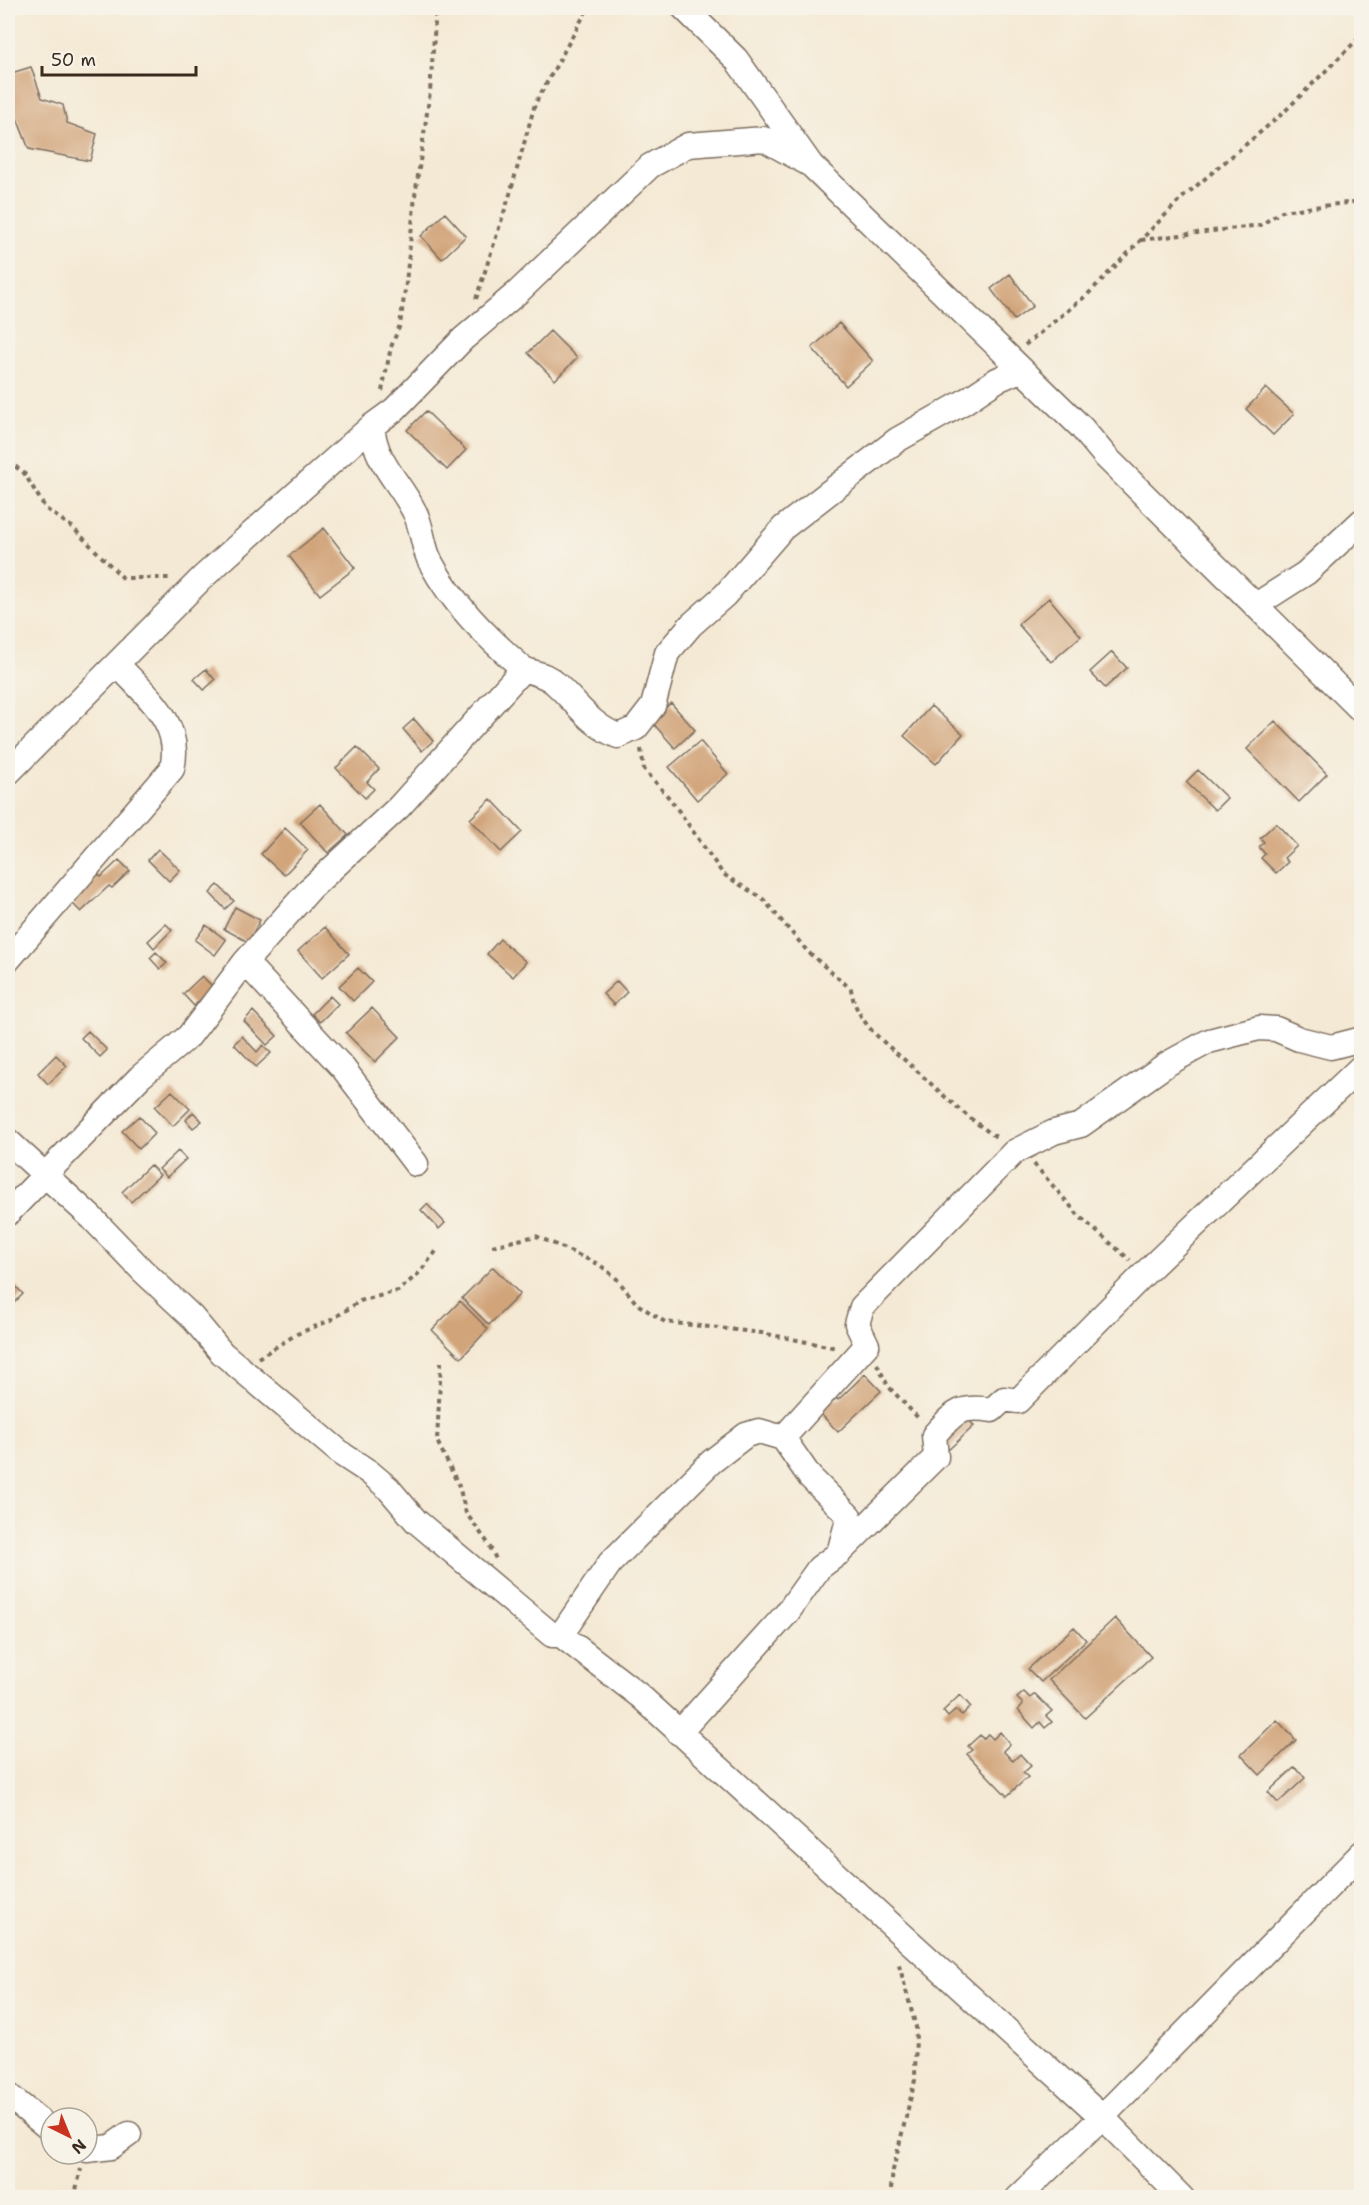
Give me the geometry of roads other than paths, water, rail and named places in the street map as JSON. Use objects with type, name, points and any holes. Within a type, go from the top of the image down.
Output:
[{"type":"street","points":[[684,8],[736,59],[811,165],[1081,427],[1106,457],[1362,711]]},
{"type":"street","points":[[8,773],[118,665],[203,577],[372,426],[394,411],[463,339],[518,292],[650,166],[688,146],[764,139],[811,165]]},
{"type":"street","points":[[372,426],[381,463],[414,511],[429,561],[481,630],[523,669],[541,673],[555,682],[602,730],[618,736],[636,728],[653,706],[667,653],[691,625],[725,595],[783,528],[897,440],[964,402],[997,380],[1015,364]]},
{"type":"street","points":[[1256,605],[1306,573],[1362,521]]},
{"type":"street","points":[[8,960],[172,769],[177,748],[173,732],[157,708],[118,665]]},
{"type":"street","points":[[8,1213],[141,1077],[189,1036],[244,962],[310,888],[399,807],[523,669]]},
{"type":"street","points":[[244,962],[343,1068],[416,1164]]},
{"type":"street","points":[[783,1438],[867,1345],[857,1324],[862,1307],[1001,1163],[1021,1149],[1054,1131],[1082,1125],[1167,1064],[1209,1041],[1244,1030],[1276,1029],[1299,1039],[1331,1047],[1362,1039]]},
{"type":"street","points":[[679,1733],[787,1613],[819,1568],[839,1553],[936,1457],[934,1435],[954,1412],[964,1408],[992,1410],[1004,1399],[1018,1401],[1145,1272],[1362,1066]]},
{"type":"street","points":[[8,1141],[191,1316],[222,1353],[343,1455],[388,1488],[416,1521],[552,1635],[561,1635],[607,1668],[1102,2116],[1182,2198]]},
{"type":"street","points":[[561,1635],[610,1563],[711,1462],[746,1435],[759,1431],[783,1438],[810,1477],[849,1516],[839,1553]]},
{"type":"street","points":[[1018,2198],[1362,1853]]},
{"type":"street","points":[[8,2095],[39,2120]]},
{"type":"street","points":[[99,2152],[111,2147],[129,2134]]}]
